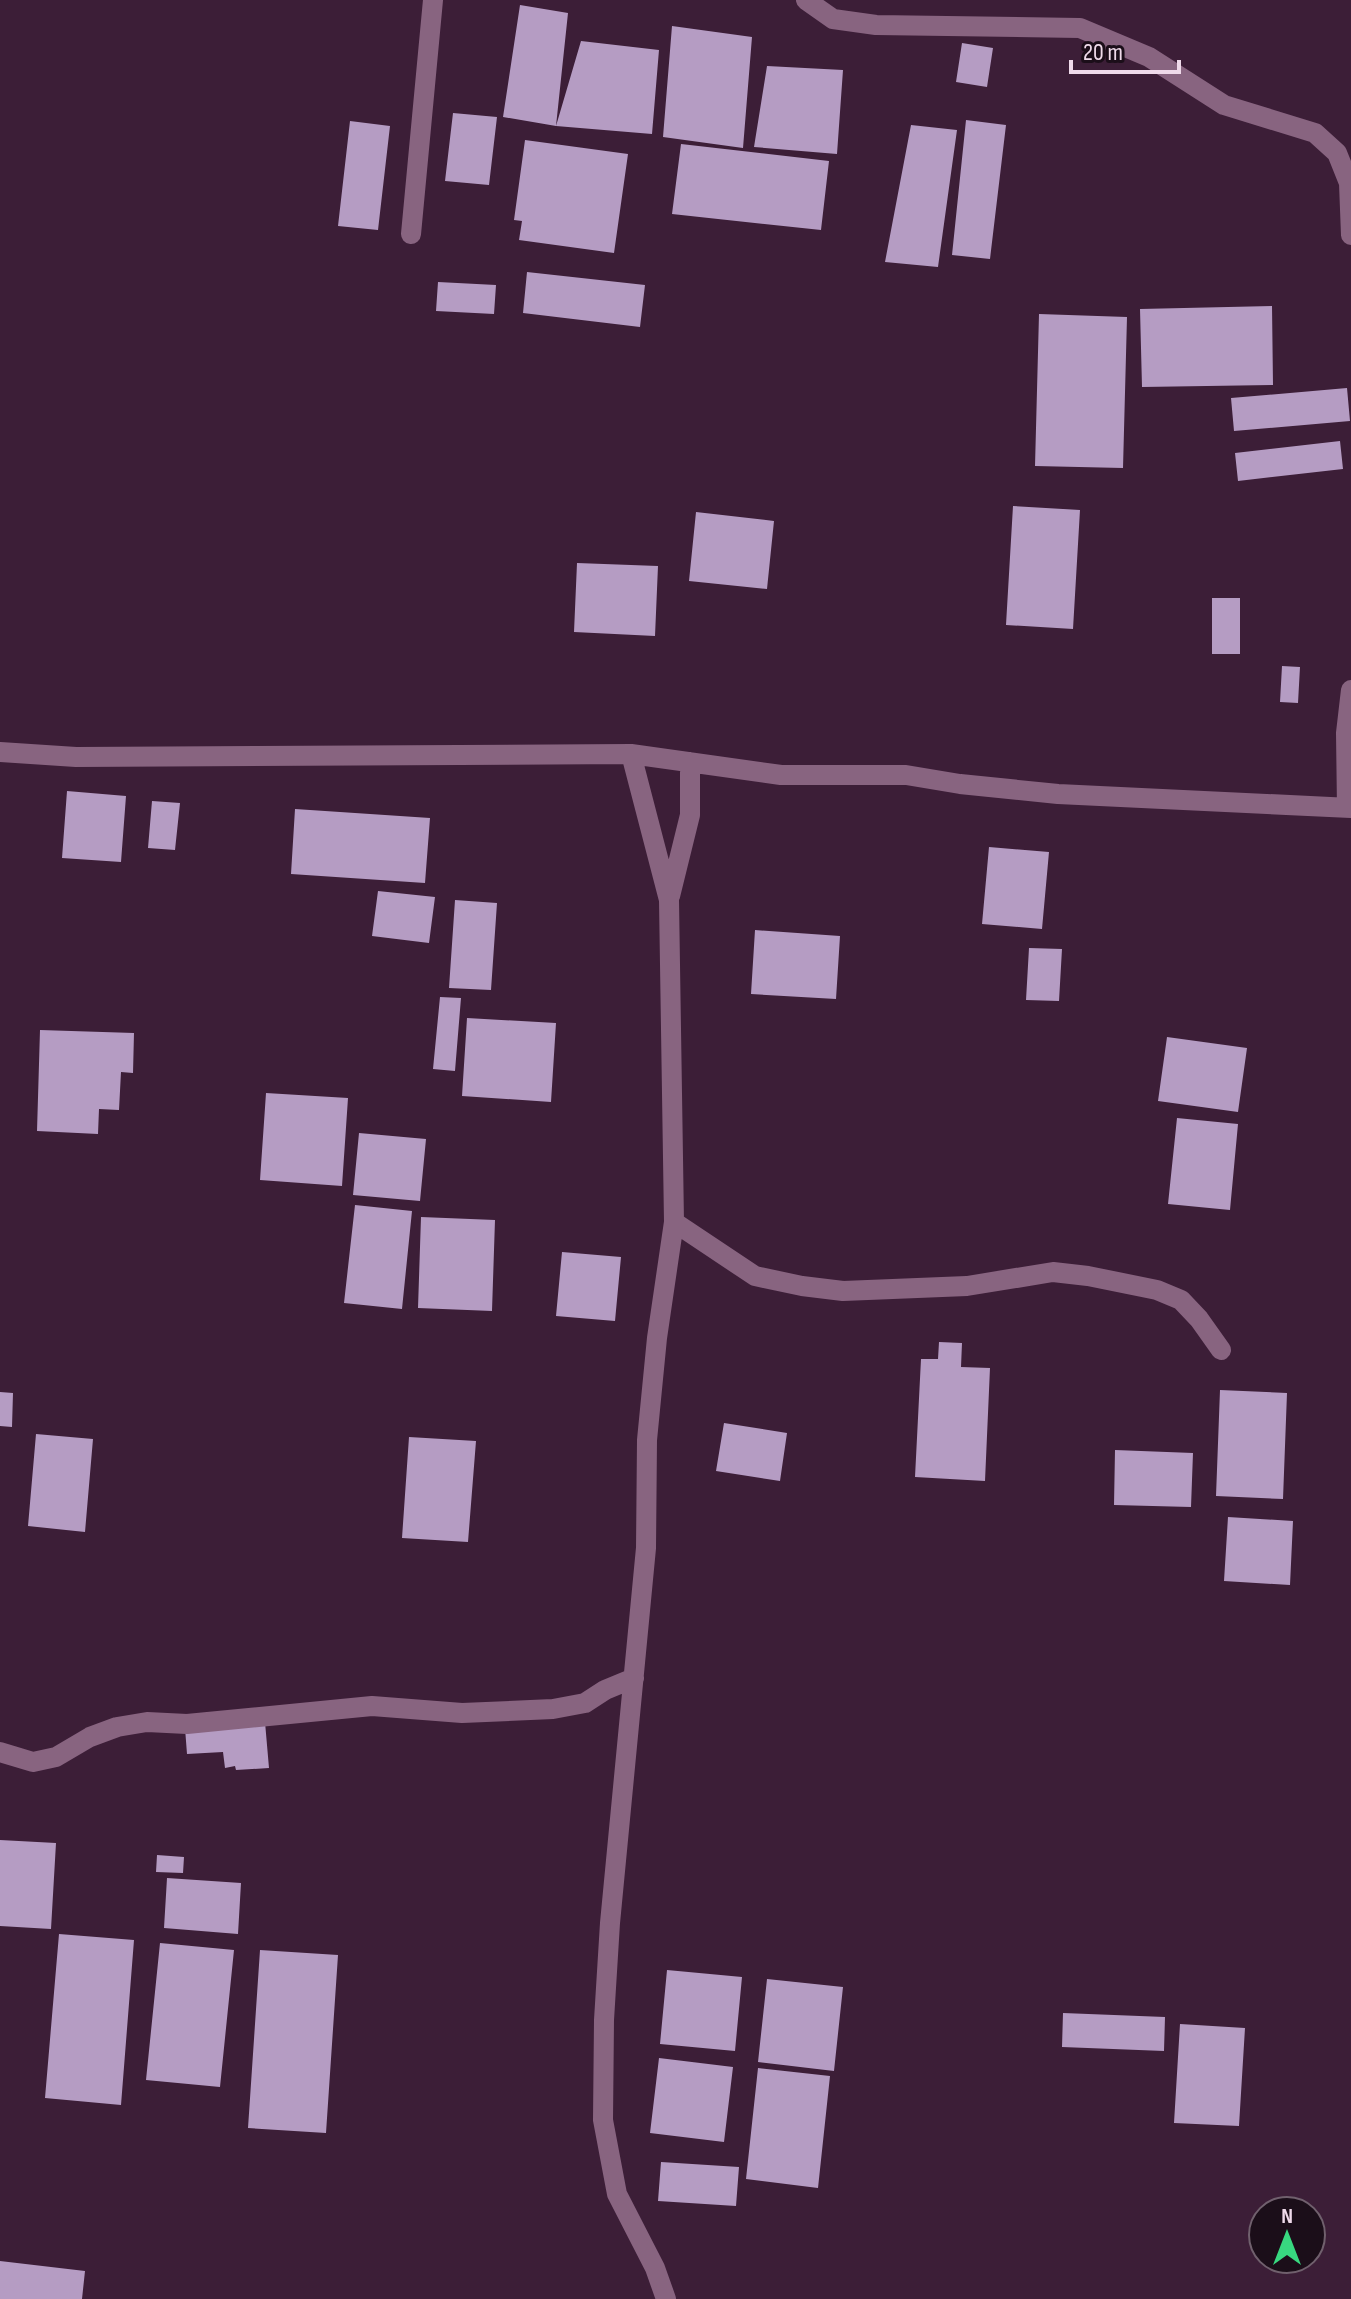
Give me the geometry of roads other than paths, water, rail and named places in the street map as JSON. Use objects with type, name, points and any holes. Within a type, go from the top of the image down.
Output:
[{"type":"street","points":[[411,234],[433,0]]},
{"type":"street","points":[[806,0],[833,19],[876,25],[1080,28],[1149,57],[1224,105],[1315,133],[1337,153],[1349,183],[1351,235]]},
{"type":"street","points":[[0,752],[76,757],[631,754],[781,775],[906,775],[1058,794],[1349,808],[1346,733],[1351,690]]},
{"type":"street","points":[[631,754],[669,900],[674,1222],[657,1338],[647,1440],[646,1548],[610,1923],[604,2020],[603,2120],[617,2194],[655,2268],[666,2299]]},
{"type":"street","points":[[669,900],[690,815],[690,762]]},
{"type":"street","points":[[674,1222],[755,1276],[802,1286],[843,1291],[967,1286],[1053,1272],[1157,1290],[1181,1300],[1221,1350]]},
{"type":"street","points":[[0,1752],[33,1762],[56,1757],[90,1737],[117,1727],[147,1722],[187,1724],[372,1706],[462,1713],[553,1709],[585,1703],[605,1690],[634,1678]]}]
